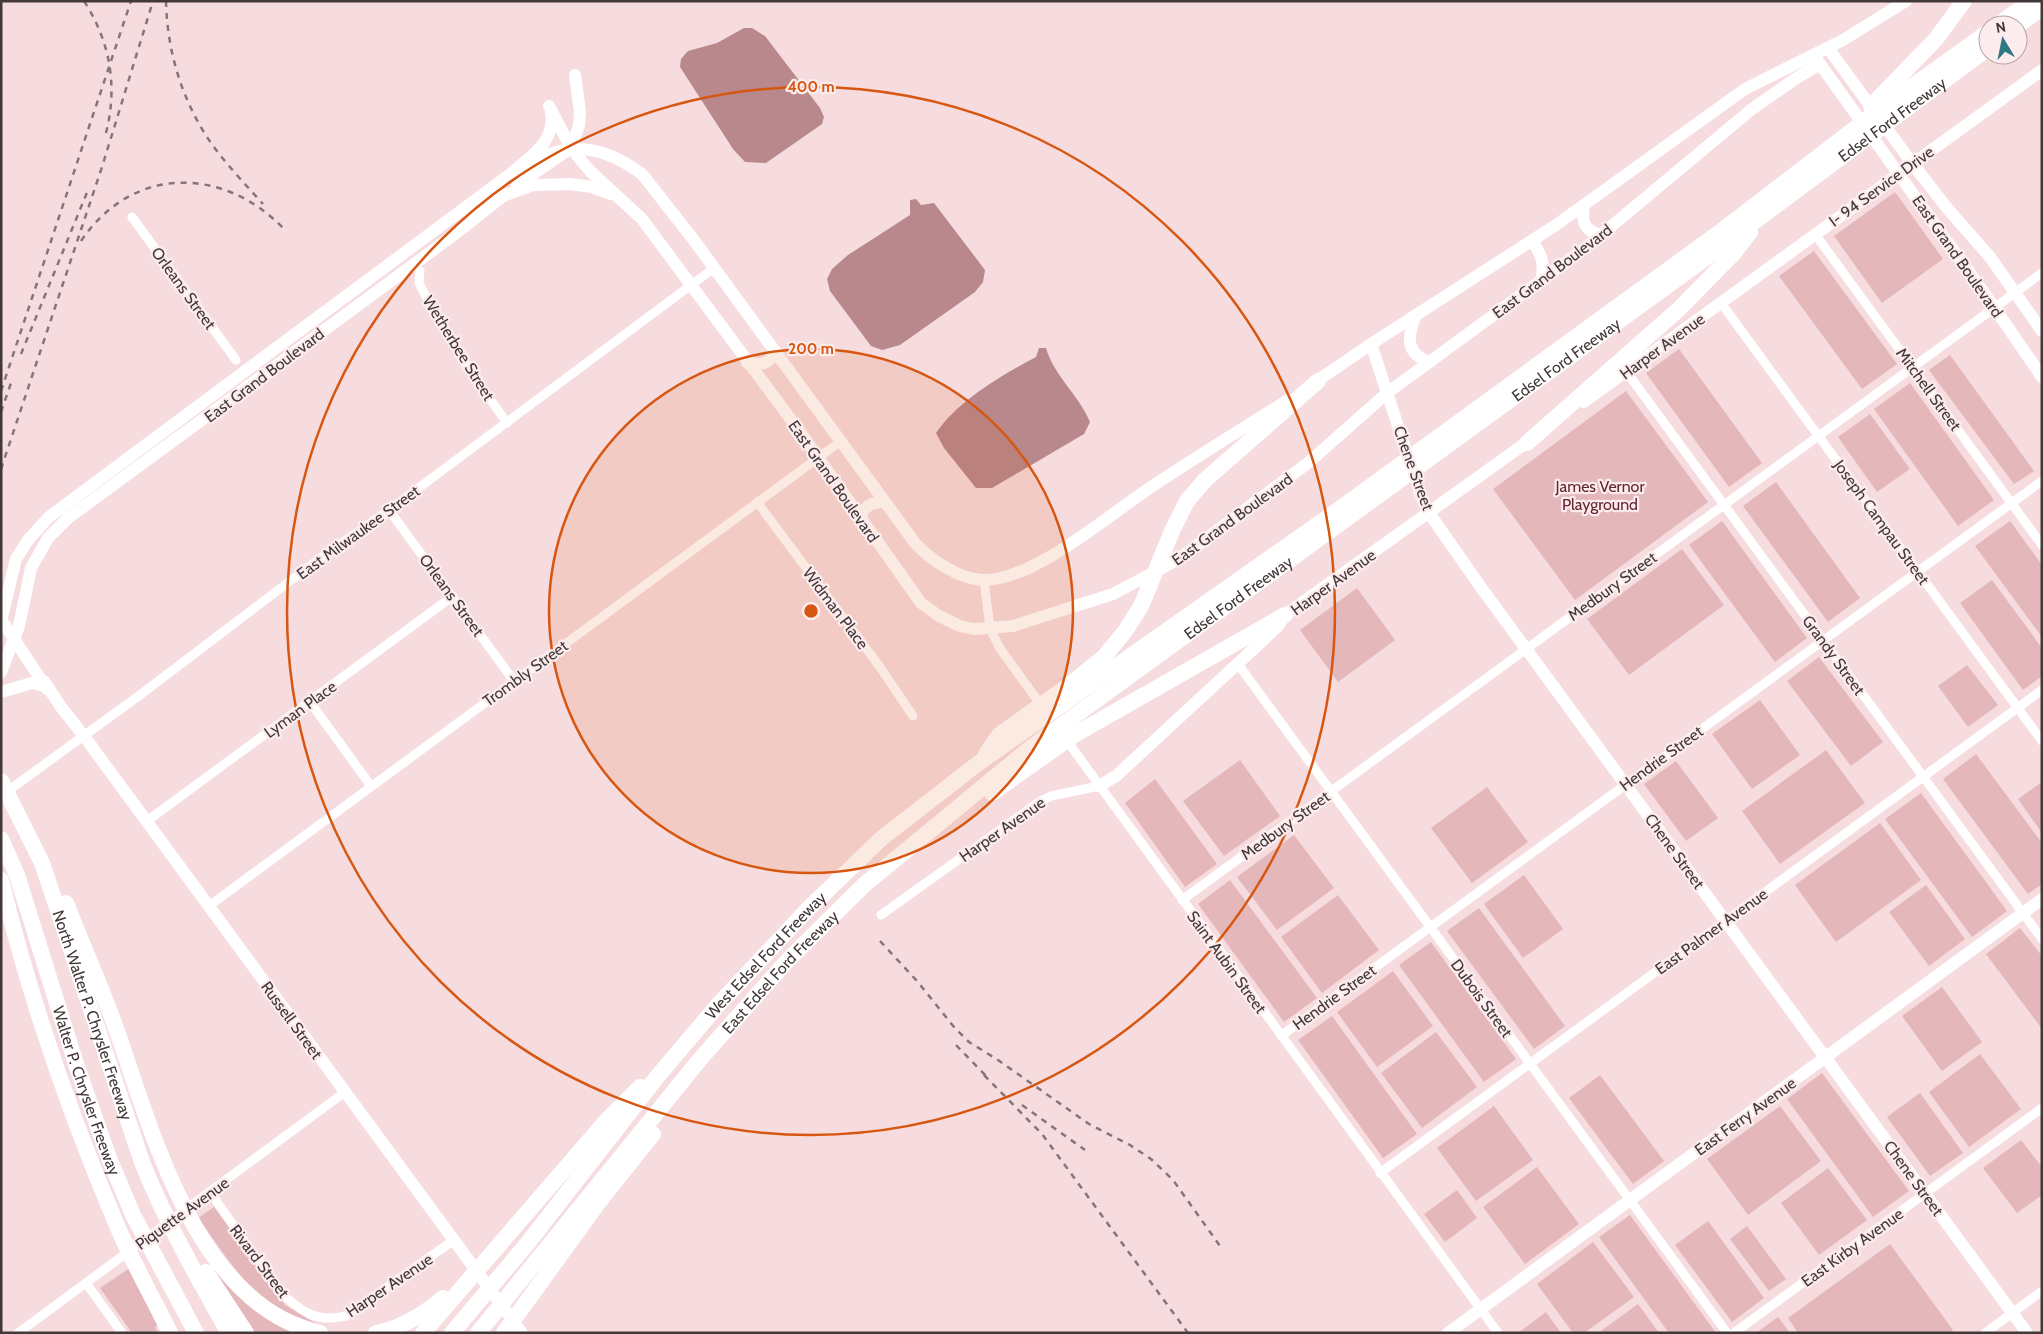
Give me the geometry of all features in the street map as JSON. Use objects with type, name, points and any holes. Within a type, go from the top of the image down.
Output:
[{"type":"highway","points":[[1843,138],[1936,39],[1964,1]]},
{"type":"highway","name":"Edsel Ford Freeway","points":[[1147,647],[1708,241],[1843,138],[1978,39]]},
{"type":"highway","name":"Edsel Ford Freeway","points":[[1139,668],[1275,572],[1978,55]]},
{"type":"highway","points":[[1527,442],[1679,309],[1733,254],[1762,216]]},
{"type":"highway","points":[[980,762],[999,734],[1068,686],[1097,663],[1126,630],[1142,606],[1173,529],[1187,501],[1205,480],[1318,381]]},
{"type":"highway","points":[[864,885],[1074,735],[1286,615]]},
{"type":"highway","name":"West Edsel Ford Freeway","points":[[452,1333],[527,1244],[683,1046],[776,942],[840,878],[882,838],[980,762],[1147,647]]},
{"type":"highway","name":"East Edsel Ford Freeway","points":[[478,1333],[680,1084],[788,960],[864,885],[1029,749],[1139,668]]},
{"type":"highway","name":"North Walter P. Chrysler Freeway","points":[[1,781],[42,863],[142,1162],[157,1199],[183,1252]]},
{"type":"highway","name":"Walter P. Chrysler Freeway","points":[[1,839],[17,875],[77,1067],[109,1158],[133,1215],[196,1333]]},
{"type":"highway","points":[[42,863],[61,890],[118,1032],[155,1142],[174,1186],[197,1230],[226,1271],[259,1303],[295,1325],[320,1325]]},
{"type":"highway","points":[[1,880],[25,970],[74,1117],[119,1229],[170,1333]]},
{"type":"highway","points":[[376,1333],[430,1316],[460,1289],[625,1100],[636,1090],[657,1077]]},
{"type":"highway","points":[[504,1333],[598,1203],[660,1125],[680,1084]]},
{"type":"highway","points":[[183,1252],[229,1333]]},
{"type":"highway","points":[[183,1252],[197,1262],[208,1275],[246,1333]]},
{"type":"highway","points":[[423,1333],[430,1316]]},
{"type":"main road","points":[[1828,48],[1868,26],[1906,1]]},
{"type":"main road","name":"East Grand Boulevard","points":[[1,620],[16,559],[28,540],[50,517],[512,172],[542,147],[547,139],[552,122],[549,106],[571,148],[590,171],[642,220],[818,458],[921,603],[939,616],[960,626],[974,629],[1013,626],[1113,594],[1179,559],[1219,532],[1308,463],[1387,393],[1601,235],[1752,109],[1798,76],[1828,48],[1912,163],[1947,208],[1990,257],[2042,331]]},
{"type":"main road","name":"East Grand Boulevard","points":[[1816,59],[1994,306],[2042,378]]},
{"type":"main road","name":"East Grand Boulevard","points":[[571,148],[603,154],[621,160],[642,174],[693,239],[916,543],[931,558],[957,572],[984,580],[1027,569],[1058,551],[1152,486],[1318,381],[1371,344],[1532,241],[1735,96],[1816,59]]},
{"type":"main road","name":"I- 94 Service Drive","points":[[1721,303],[2042,70]]},
{"type":"main road","points":[[502,196],[571,148],[579,125],[580,112],[579,92],[575,75]]},
{"type":"main road","points":[[512,172],[542,156],[571,148]]},
{"type":"main road","name":"East Grand Boulevard","points":[[1,672],[14,639],[31,568],[43,546],[68,518],[455,234],[502,196],[533,185],[570,184],[592,187],[615,195]]},
{"type":"main road","points":[[1584,205],[1584,225],[1590,231],[1601,235]]},
{"type":"main road","points":[[1532,241],[1542,258],[1543,271],[1541,281]]},
{"type":"main road","name":"Harper Avenue","points":[[1099,786],[1116,776],[1238,664],[1278,626],[1286,615],[1721,303]]},
{"type":"main road","points":[[1416,315],[1410,333],[1410,344],[1418,356],[1430,362]]},
{"type":"main road","name":"Chene Street","points":[[1371,344],[1421,496],[1429,513],[1526,649],[2027,1333]]},
{"type":"main road","points":[[747,363],[764,364],[773,357],[775,351]]},
{"type":"main road","points":[[129,458],[137,469]]},
{"type":"main road","points":[[860,518],[867,506],[876,502],[885,502]]},
{"type":"main road","points":[[50,517],[59,527]]},
{"type":"main road","points":[[1,568],[16,559]]},
{"type":"main road","name":"Russell Street","points":[[1,620],[44,684],[147,821],[522,1333]]},
{"type":"main road","points":[[1,692],[32,683],[44,684]]},
{"type":"main road","name":"East Ferry Avenue","points":[[1448,1333],[2042,899]]},
{"type":"street","name":"Orleans Street","points":[[132,217],[236,360]]},
{"type":"street","name":"Mitchell Street","points":[[1815,234],[2042,545]]},
{"type":"street","name":"East Milwaukee Street","points":[[1,797],[319,559],[389,510],[714,268]]},
{"type":"street","name":"Wetherbee Street","points":[[420,271],[419,283],[424,293],[468,368],[507,423]]},
{"type":"street","name":"Medbury Street","points":[[1182,900],[1819,436],[1994,306],[2042,273]]},
{"type":"street","name":"Joseph Campau Street","points":[[1721,303],[2042,741]]},
{"type":"street","name":"Grandy Street","points":[[1626,371],[2042,939]]},
{"type":"street","name":"Trombly Street","points":[[209,906],[841,441]]},
{"type":"street","name":"Hendrie Street","points":[[1281,1036],[2042,481]]},
{"type":"street","name":"Widman Place","points":[[757,502],[880,667],[913,716]]},
{"type":"street","name":"Orleans Street","points":[[389,510],[514,681]]},
{"type":"street","name":"Saint Aubin Street","points":[[984,580],[990,628],[999,647],[1498,1333]]},
{"type":"street","name":"Lyman Place","points":[[147,821],[453,596]]},
{"type":"street","name":"Dubois Street","points":[[1238,664],[1727,1333]]},
{"type":"street","name":"East Palmer Avenue","points":[[1380,1173],[2042,690]]},
{"type":"street","points":[[310,702],[371,786]]},
{"type":"street","name":"Harper Avenue","points":[[882,915],[1039,802],[1051,796],[1099,786]]},
{"type":"street","name":"Piquette Avenue","points":[[18,1333],[345,1092]]},
{"type":"street","name":"East Kirby Avenue","points":[[1734,1333],[2042,1108]]},
{"type":"street","name":"Rivard Street","points":[[210,1192],[281,1293],[320,1325]]},
{"type":"street","name":"Harper Avenue","points":[[320,1325],[346,1316],[454,1240]]},
{"type":"street","points":[[86,1283],[122,1333]]},
{"type":"street","points":[[1985,1333],[2042,1291]]},
{"type":"green space","points":[[1895,192],[1943,259],[1882,303],[1834,236]]},
{"type":"green space","points":[[1814,251],[1897,364],[1862,389],[1779,276]]},
{"type":"green space","points":[[1679,349],[1762,463],[1729,487],[1646,373]]},
{"type":"green space","points":[[1950,355],[2034,471],[2014,484],[1929,370]]},
{"type":"green space","points":[[1910,383],[1994,500],[1958,526],[1874,409]]},
{"type":"green space","name":"James Vernor Playground","points":[[1626,391],[1708,502],[1575,600],[1493,489]]},
{"type":"green space","points":[[1870,414],[1910,469],[1877,492],[1838,437]]},
{"type":"green space","points":[[1776,482],[1860,598],[1828,622],[1743,506]]},
{"type":"green space","points":[[1722,521],[1807,638],[1775,662],[1689,545]]},
{"type":"green space","points":[[2010,521],[2042,565],[2042,637],[1975,546]]},
{"type":"green space","points":[[1682,549],[1724,605],[1629,675],[1587,619]]},
{"type":"green space","points":[[1992,580],[2042,648],[2042,676],[2023,690],[1960,603]]},
{"type":"green space","points":[[1357,588],[1395,640],[1338,682],[1300,630]]},
{"type":"green space","points":[[1819,657],[1883,742],[1851,766],[1787,681]]},
{"type":"green space","points":[[1967,665],[1998,705],[1968,727],[1938,686]]},
{"type":"green space","points":[[1760,700],[1800,755],[1752,789],[1712,734]]},
{"type":"green space","points":[[1826,750],[1865,803],[1780,864],[1742,811]]},
{"type":"green space","points":[[1976,754],[2042,843],[2042,884],[2028,894],[1943,779]]},
{"type":"green space","points":[[1240,760],[1280,816],[1224,856],[1183,801]]},
{"type":"green space","points":[[1676,761],[1718,818],[1686,841],[1644,784]]},
{"type":"green space","points":[[1155,779],[1217,864],[1185,887],[1125,803]]},
{"type":"green space","points":[[2042,782],[2042,833],[2018,799]]},
{"type":"green space","points":[[1487,787],[1528,842],[1472,883],[1431,828]]},
{"type":"green space","points":[[1921,793],[2007,911],[1972,937],[1885,819]]},
{"type":"green space","points":[[1880,823],[1921,880],[1836,942],[1795,885]]},
{"type":"green space","points":[[1294,835],[1334,888],[1277,930],[1237,877]]},
{"type":"green space","points":[[1524,875],[1563,929],[1523,958],[1484,904]]},
{"type":"green space","points":[[1230,880],[1317,998],[1284,1022],[1198,904]]},
{"type":"green space","points":[[1926,885],[1965,939],[1929,966],[1889,912]]},
{"type":"green space","points":[[1338,895],[1379,950],[1322,993],[1281,937]]},
{"type":"green space","points":[[1479,908],[1565,1026],[1534,1049],[1447,931]]},
{"type":"green space","points":[[2020,928],[2042,956],[2042,1029],[1986,954]]},
{"type":"green space","points":[[1431,942],[1516,1059],[1484,1082],[1399,965]]},
{"type":"green space","points":[[1393,971],[1433,1026],[1377,1067],[1337,1012]]},
{"type":"green space","points":[[1942,987],[1982,1042],[1942,1071],[1902,1016]]},
{"type":"green space","points":[[1332,1016],[1417,1134],[1383,1158],[1298,1040]]},
{"type":"green space","points":[[1436,1032],[1477,1087],[1422,1128],[1381,1073]]},
{"type":"green space","points":[[1980,1054],[2021,1109],[1969,1147],[1929,1092]]},
{"type":"green space","points":[[1822,1073],[1909,1191],[1873,1217],[1787,1099]]},
{"type":"green space","points":[[1600,1075],[1664,1161],[1633,1184],[1569,1098]]},
{"type":"green space","points":[[1920,1093],[1963,1153],[1930,1176],[1887,1117]]},
{"type":"green space","points":[[1494,1106],[1533,1160],[1476,1201],[1437,1148]]},
{"type":"green space","points":[[1780,1106],[1821,1161],[1748,1215],[1707,1159]]},
{"type":"green space","points":[[2021,1140],[2042,1167],[2042,1195],[2017,1213],[1983,1168]]},
{"type":"green space","points":[[1537,1167],[1579,1224],[1525,1264],[1483,1207]]},
{"type":"green space","points":[[1828,1168],[1867,1220],[1819,1255],[1781,1203]]},
{"type":"green space","points":[[1457,1190],[1477,1218],[1445,1242],[1424,1214]]},
{"type":"green space","points":[[214,1207],[285,1305],[317,1324],[288,1313],[270,1303],[246,1282],[198,1218]]},
{"type":"green space","points":[[1630,1215],[1716,1333],[1669,1333],[1599,1237]]},
{"type":"green space","points":[[1708,1221],[1764,1298],[1732,1322],[1675,1245]]},
{"type":"green space","points":[[1747,1226],[1786,1279],[1769,1291],[1730,1239]]},
{"type":"green space","points":[[1593,1242],[1634,1297],[1584,1333],[1573,1333],[1537,1284]]},
{"type":"green space","points":[[1890,1244],[1953,1330],[1949,1333],[1798,1333],[1788,1318]]},
{"type":"green space","points":[[211,1265],[263,1312],[290,1331],[290,1329],[306,1333],[255,1333]]},
{"type":"green space","points":[[130,1268],[158,1325],[155,1327],[158,1333],[132,1333],[100,1288]]},
{"type":"green space","points":[[1638,1304],[1659,1333],[1602,1333],[1601,1331]]},
{"type":"green space","points":[[1546,1312],[1561,1333],[1518,1333]]},
{"type":"green space","points":[[1778,1317],[1790,1333],[1756,1333]]},
{"type":"shaded area","points":[[744,28],[752,28],[765,36],[820,108],[824,117],[822,124],[766,163],[745,162],[733,149],[680,67],[681,59],[688,51],[717,43]]},
{"type":"shaded area","points":[[916,199],[921,205],[934,203],[985,270],[983,282],[975,292],[900,345],[882,350],[871,346],[830,291],[827,279],[832,269],[848,255],[910,215],[910,200]]},
{"type":"shaded area","points":[[1039,348],[1046,348],[1055,368],[1080,403],[1090,422],[1084,434],[992,488],[976,488],[944,448],[936,433],[969,399],[995,380],[1036,357]]},
{"type":"railway","points":[[84,1],[100,32],[109,64],[111,98],[106,133]]},
{"type":"railway","points":[[1,391],[131,1]]},
{"type":"railway","points":[[1,469],[102,167],[153,1]]},
{"type":"railway","points":[[166,1],[169,38],[173,57],[184,93],[192,110],[217,151],[263,204]]},
{"type":"railway","points":[[81,241],[102,216],[126,198],[153,187],[180,183],[208,185],[236,194],[262,210],[286,231]]},
{"type":"railway","points":[[21,354],[88,190]]},
{"type":"railway","points":[[1,412],[11,383]]},
{"type":"railway","points":[[880,941],[969,1042],[1089,1124],[1130,1145],[1151,1159],[1173,1180],[1220,1246]]},
{"type":"railway","points":[[956,1045],[988,1078]]},
{"type":"railway","points":[[984,1075],[1042,1134],[1188,1333]]},
{"type":"railway","points":[[1022,1105],[1085,1150]]}]
